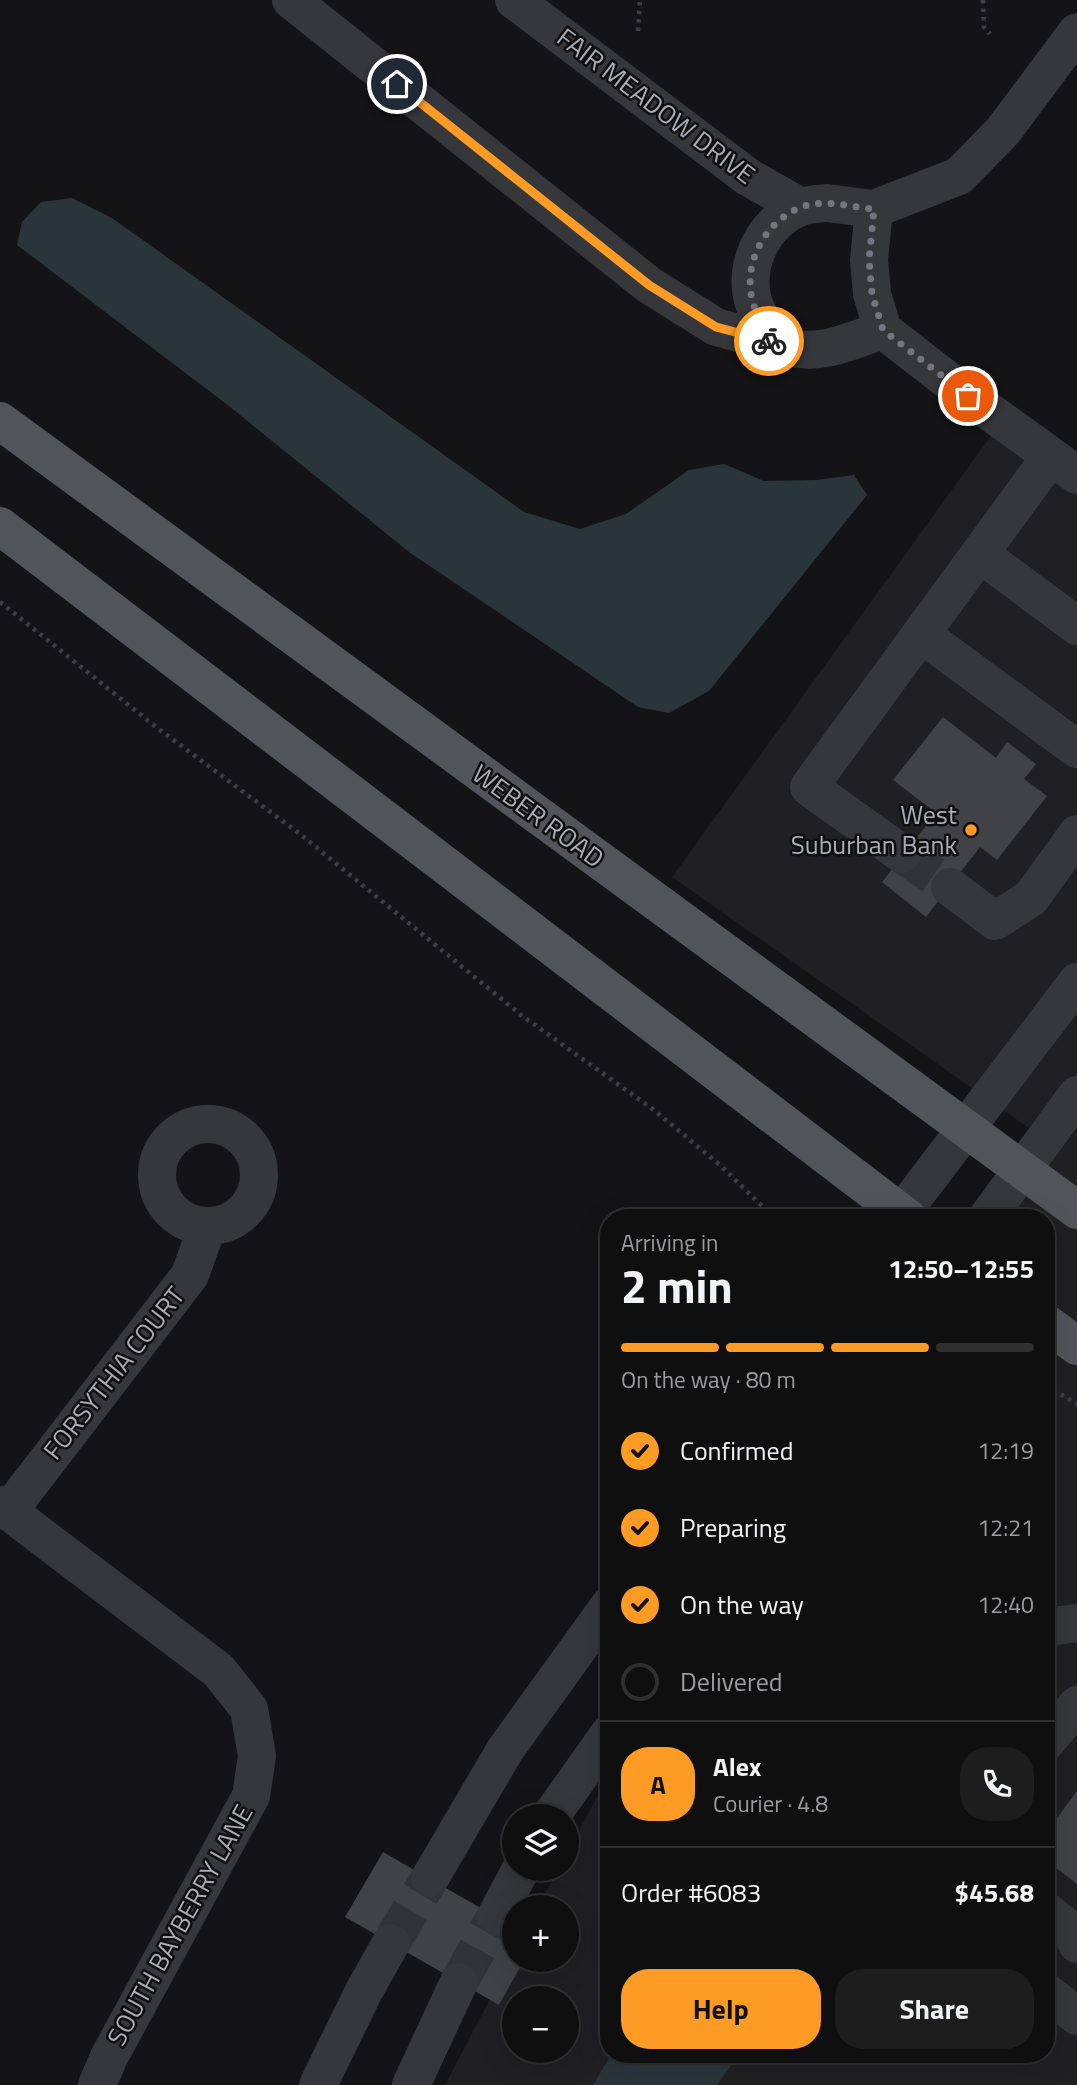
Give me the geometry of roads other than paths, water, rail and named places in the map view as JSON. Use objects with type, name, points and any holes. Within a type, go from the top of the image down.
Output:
[{"type":"main road","name":"WEBER ROAD","points":[[0,421],[1077,1210]]},
{"type":"main road","points":[[0,526],[893,1209]]},
{"type":"main road","points":[[1055,1330],[1077,1346]]},
{"type":"street","points":[[291,0],[649,285],[716,327],[793,348],[832,348],[883,330]]},
{"type":"street","name":"FAIR MEADOW DRIVE","points":[[514,0],[748,177],[801,207]]},
{"type":"street","points":[[783,345],[765,328],[754,306],[750,283],[753,259],[764,237],[780,219],[801,207],[827,203],[874,209],[958,176],[1003,131],[1077,32]]},
{"type":"street","points":[[874,209],[869,260],[872,294],[883,330],[1064,465],[980,554],[808,787],[902,855]]},
{"type":"street","points":[[980,554],[1077,626]]},
{"type":"street","points":[[921,634],[1077,749]]},
{"type":"street","points":[[950,887],[995,920],[1031,898],[1077,834]]},
{"type":"street","points":[[907,1209],[1077,982]]},
{"type":"street","points":[[994,1209],[1077,1095]]},
{"type":"street","name":"FORSYTHIA COURT","points":[[4,1508],[190,1275],[207,1227]]},
{"type":"street","name":"SOUTH BAYBERRY LANE","points":[[4,1508],[219,1671],[249,1709],[257,1756],[251,1796],[108,2057],[97,2085]]},
{"type":"street","points":[[429,1878],[505,1750],[600,1618]]},
{"type":"street","points":[[1055,1626],[1077,1623]]},
{"type":"street","points":[[1055,1731],[1077,1705]]},
{"type":"street","points":[[559,1804],[600,1747]]},
{"type":"street","points":[[496,1916],[515,1881]]},
{"type":"street","points":[[1055,1918],[1070,1930],[1077,1944]]},
{"type":"street","points":[[318,2085],[364,1990],[391,1943]]},
{"type":"street","points":[[411,2085],[459,1982]]},
{"type":"street","points":[[1055,1999],[1077,2016]]},
{"type":"tunnel","points":[[902,854],[950,887]]},
{"type":"tunnel","points":[[391,1943],[430,1878]]},
{"type":"tunnel","points":[[459,1982],[496,1916]]},
{"type":"place","name":"West Suburban Bank","points":[[971,830]]}]
